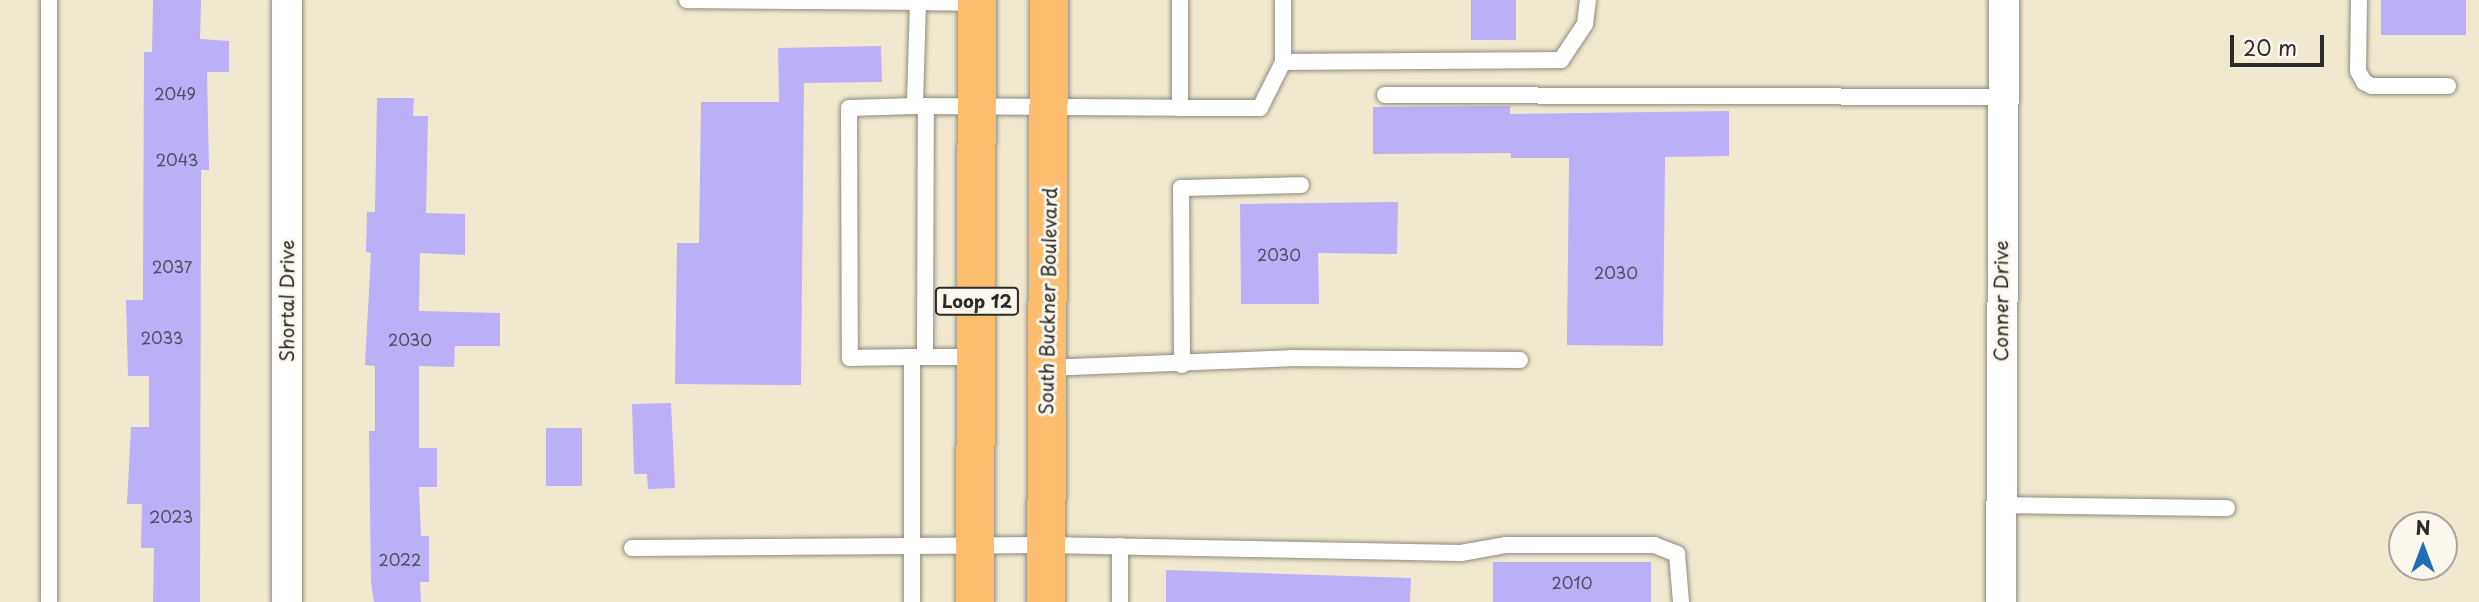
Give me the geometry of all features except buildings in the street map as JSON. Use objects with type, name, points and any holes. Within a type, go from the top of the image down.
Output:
[{"type":"main road","name":"South Buckner Boulevard","points":[[1046,602],[1049,0]]},
{"type":"main road","name":"Loop 12","points":[[975,602],[980,107],[977,1]]},
{"type":"street","name":"Shortal Drive","points":[[287,0],[288,602]]},
{"type":"street","name":"Conner Drive","points":[[2001,602],[2004,0]]},
{"type":"lane","points":[[49,0],[49,602]]},
{"type":"lane","points":[[687,0],[977,1]]},
{"type":"lane","points":[[1180,108],[1181,0]]},
{"type":"lane","points":[[977,358],[850,358],[849,108],[1260,108],[1283,62],[1283,0]]},
{"type":"lane","points":[[1283,62],[1561,60],[1585,24],[1588,0]]},
{"type":"lane","points":[[2359,0],[2358,71],[2364,82],[2372,86],[2448,86]]},
{"type":"lane","points":[[912,602],[921,106],[918,2]]},
{"type":"lane","points":[[1385,94],[2002,97]]},
{"type":"lane","points":[[1182,365],[1181,188],[1301,185]]},
{"type":"lane","points":[[1046,368],[1182,365],[1290,358],[1520,360]]},
{"type":"lane","points":[[2001,505],[2227,508]]},
{"type":"lane","points":[[632,548],[1046,545],[1461,553],[1506,545],[1654,545],[1677,554],[1681,602]]},
{"type":"lane","points":[[1120,547],[1120,602]]}]
